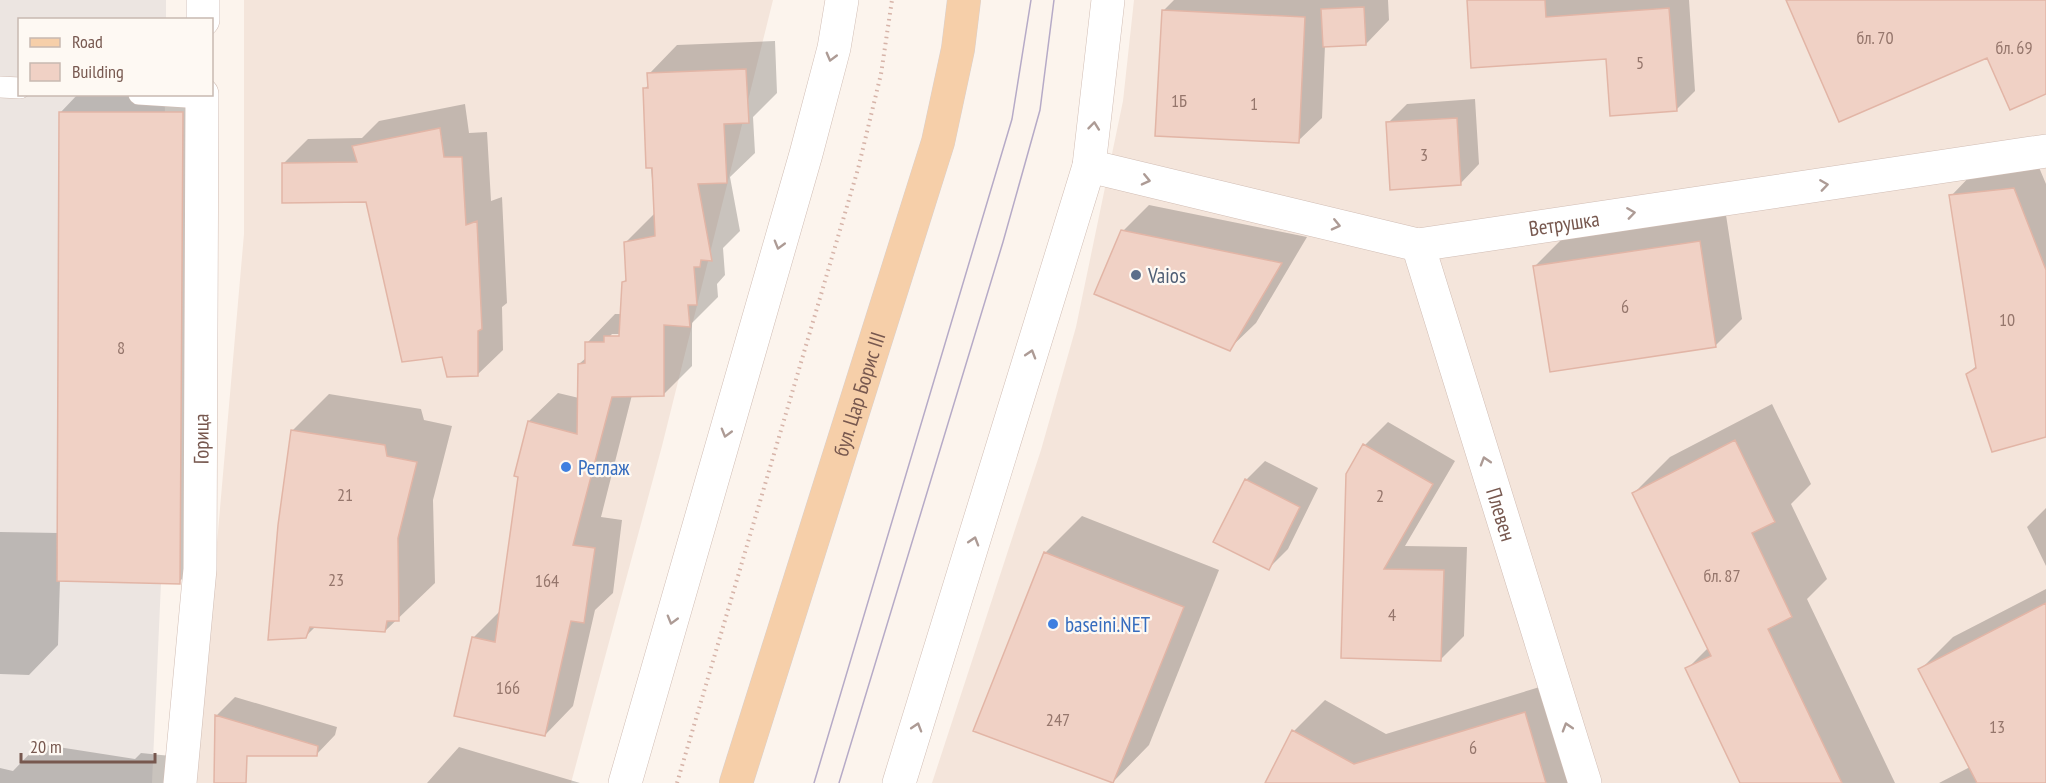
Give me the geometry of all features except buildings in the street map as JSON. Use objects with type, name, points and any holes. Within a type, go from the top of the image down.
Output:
[{"type":"main road","name":"бул. Цар Борис III","points":[[736,783],[938,142],[958,49],[964,0]]},
{"type":"street","points":[[203,0],[203,18]]},
{"type":"street","points":[[625,783],[806,154],[834,48],[842,0]]},
{"type":"street","points":[[899,783],[1089,166],[1108,0]]},
{"type":"street","name":"Горица","points":[[180,783],[200,569],[202,96]]},
{"type":"street","name":"Ветрушка","points":[[1089,166],[1418,245],[2046,152]]},
{"type":"street","name":"Плевен","points":[[1418,245],[1585,783]]},
{"type":"lane","points":[[0,87],[18,88]]},
{"type":"path","points":[[677,783],[858,170],[881,74],[892,0]]},
{"type":"shaded area","points":[[0,0],[166,0],[166,18],[18,18],[18,96],[165,96],[161,583],[152,783],[0,783]]},
{"type":"shaded area","points":[[244,0],[773,0],[662,446],[571,783],[196,783],[244,234]]},
{"type":"shaded area","points":[[1134,0],[2046,0],[2046,783],[932,783],[1041,450],[1076,327],[1123,101]]},
{"type":"tram line","points":[[814,783],[1012,119],[1031,0]]},
{"type":"tram line","points":[[839,783],[1003,242],[1040,110],[1054,0]]},
{"type":"place","name":"Vaios","points":[[1136,275]]},
{"type":"place","name":"Реглаж","points":[[566,467]]},
{"type":"place","name":"baseini.NET","points":[[1053,624]]}]
